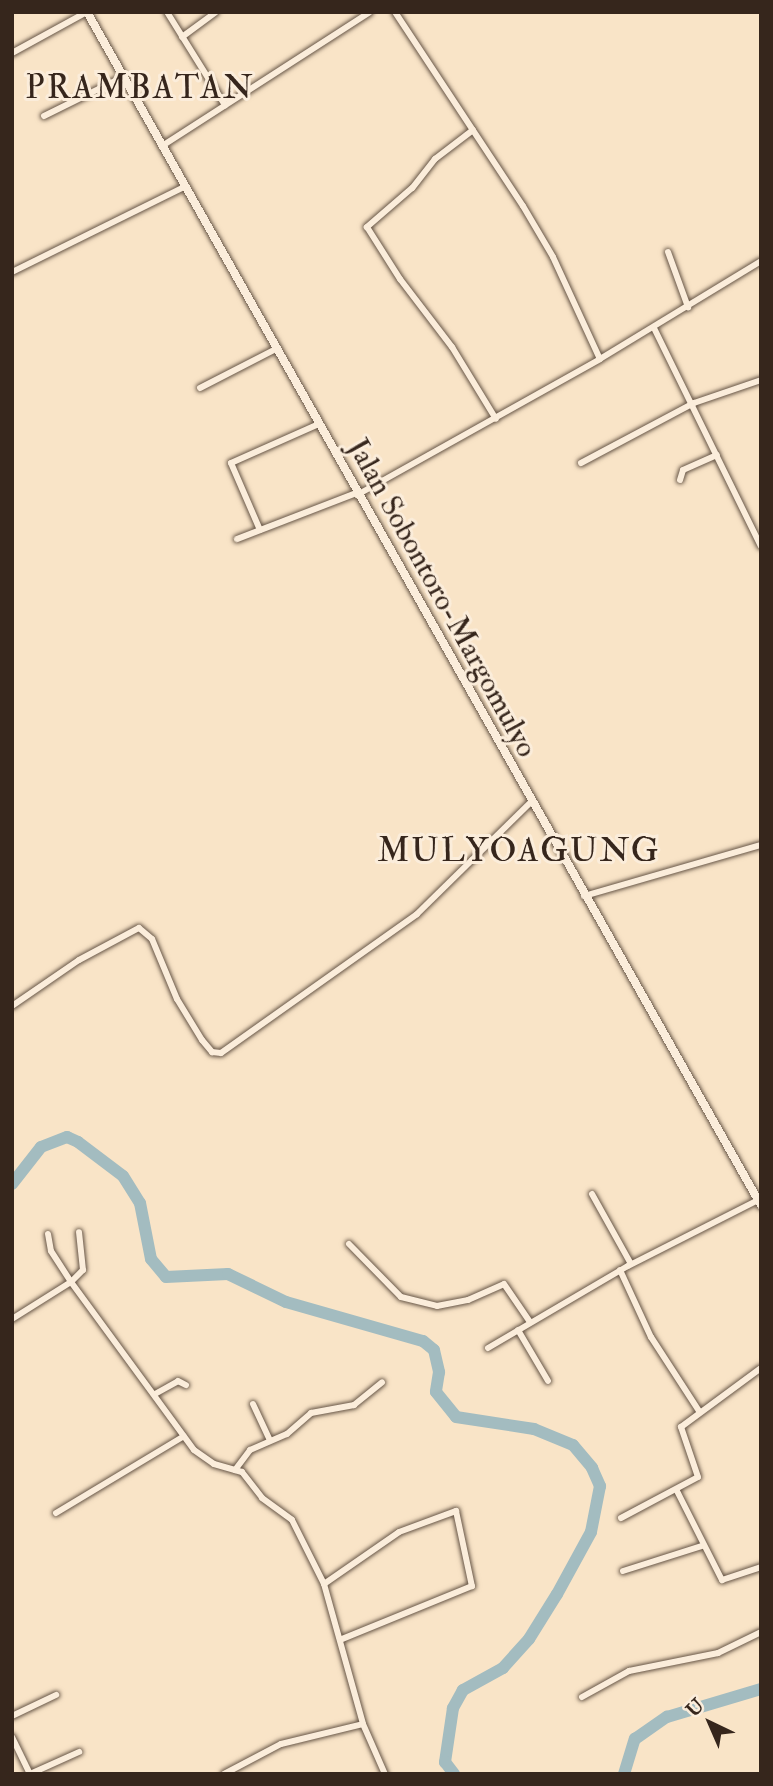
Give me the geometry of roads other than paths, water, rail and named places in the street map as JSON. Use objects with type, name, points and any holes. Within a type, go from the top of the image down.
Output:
[{"type":"street","points":[[12,53],[87,12]]},
{"type":"street","name":"Jalan Sobontoro-Margomulyo","points":[[87,12],[121,78],[319,424],[530,803],[759,1202]]},
{"type":"street","points":[[167,12],[225,105]]},
{"type":"street","points":[[182,37],[216,12]]},
{"type":"street","points":[[162,146],[370,12]]},
{"type":"street","points":[[395,12],[553,257],[600,359]]},
{"type":"street","points":[[44,116],[121,78]]},
{"type":"street","points":[[473,130],[435,159],[412,188],[368,227],[400,279],[452,346],[496,419]]},
{"type":"street","points":[[12,272],[184,187]]},
{"type":"street","points":[[668,252],[688,307]]},
{"type":"street","points":[[237,539],[357,494],[496,419],[654,328],[761,261]]},
{"type":"street","points":[[654,328],[694,403],[761,546]]},
{"type":"street","points":[[200,388],[276,349]]},
{"type":"street","points":[[580,463],[694,403],[761,380]]},
{"type":"street","points":[[260,530],[231,463],[319,424]]},
{"type":"street","points":[[680,480],[679,473],[717,455]]},
{"type":"street","points":[[12,1006],[79,960],[139,928],[152,939],[173,992],[202,1040],[212,1052],[220,1053],[417,914],[530,803]]},
{"type":"street","points":[[584,896],[761,845]]},
{"type":"street","points":[[592,1194],[631,1265]]},
{"type":"street","points":[[488,1348],[620,1270],[759,1202]]},
{"type":"street","points":[[12,1319],[71,1282],[83,1270],[79,1232]]},
{"type":"street","points":[[48,1234],[51,1251],[71,1282],[184,1436],[204,1459],[235,1469],[262,1498],[292,1520],[324,1584],[342,1639],[363,1724],[385,1774]]},
{"type":"street","points":[[349,1244],[401,1297],[437,1306],[505,1284],[530,1322]]},
{"type":"street","points":[[620,1270],[651,1337],[699,1410]]},
{"type":"street","points":[[518,1329],[548,1381]]},
{"type":"street","points":[[621,1518],[677,1491],[700,1474],[681,1431],[699,1410],[761,1368]]},
{"type":"street","points":[[155,1394],[178,1381],[186,1385]]},
{"type":"street","points":[[235,1469],[250,1450],[287,1434],[311,1413],[354,1405],[382,1382]]},
{"type":"street","points":[[253,1404],[270,1440]]},
{"type":"street","points":[[56,1513],[184,1436]]},
{"type":"street","points":[[677,1491],[702,1546],[722,1580],[760,1569]]},
{"type":"street","points":[[324,1584],[398,1532],[457,1512],[472,1586],[342,1639]]},
{"type":"street","points":[[623,1571],[702,1546]]},
{"type":"street","points":[[583,1697],[629,1671],[718,1653],[761,1632]]},
{"type":"street","points":[[12,1716],[56,1695]]},
{"type":"street","points":[[224,1774],[281,1744],[363,1724]]},
{"type":"street","points":[[12,1737],[30,1774],[79,1752]]},
{"type":"waterway","points":[[12,1184],[41,1147],[67,1137],[78,1142],[123,1176],[140,1203],[151,1259],[166,1277],[228,1274],[286,1302],[423,1341],[434,1350],[439,1372],[436,1392],[456,1417],[534,1429],[573,1445],[592,1468],[600,1486],[591,1532],[557,1594],[529,1639],[503,1668],[463,1690],[453,1708],[445,1762],[454,1774]]},
{"type":"waterway","points":[[624,1774],[635,1739],[667,1717],[761,1689]]},
{"type":"district","name":"PRAMBATAN","points":[[140,88]]},
{"type":"district","name":"MULYOAGUNG","points":[[519,851]]}]
